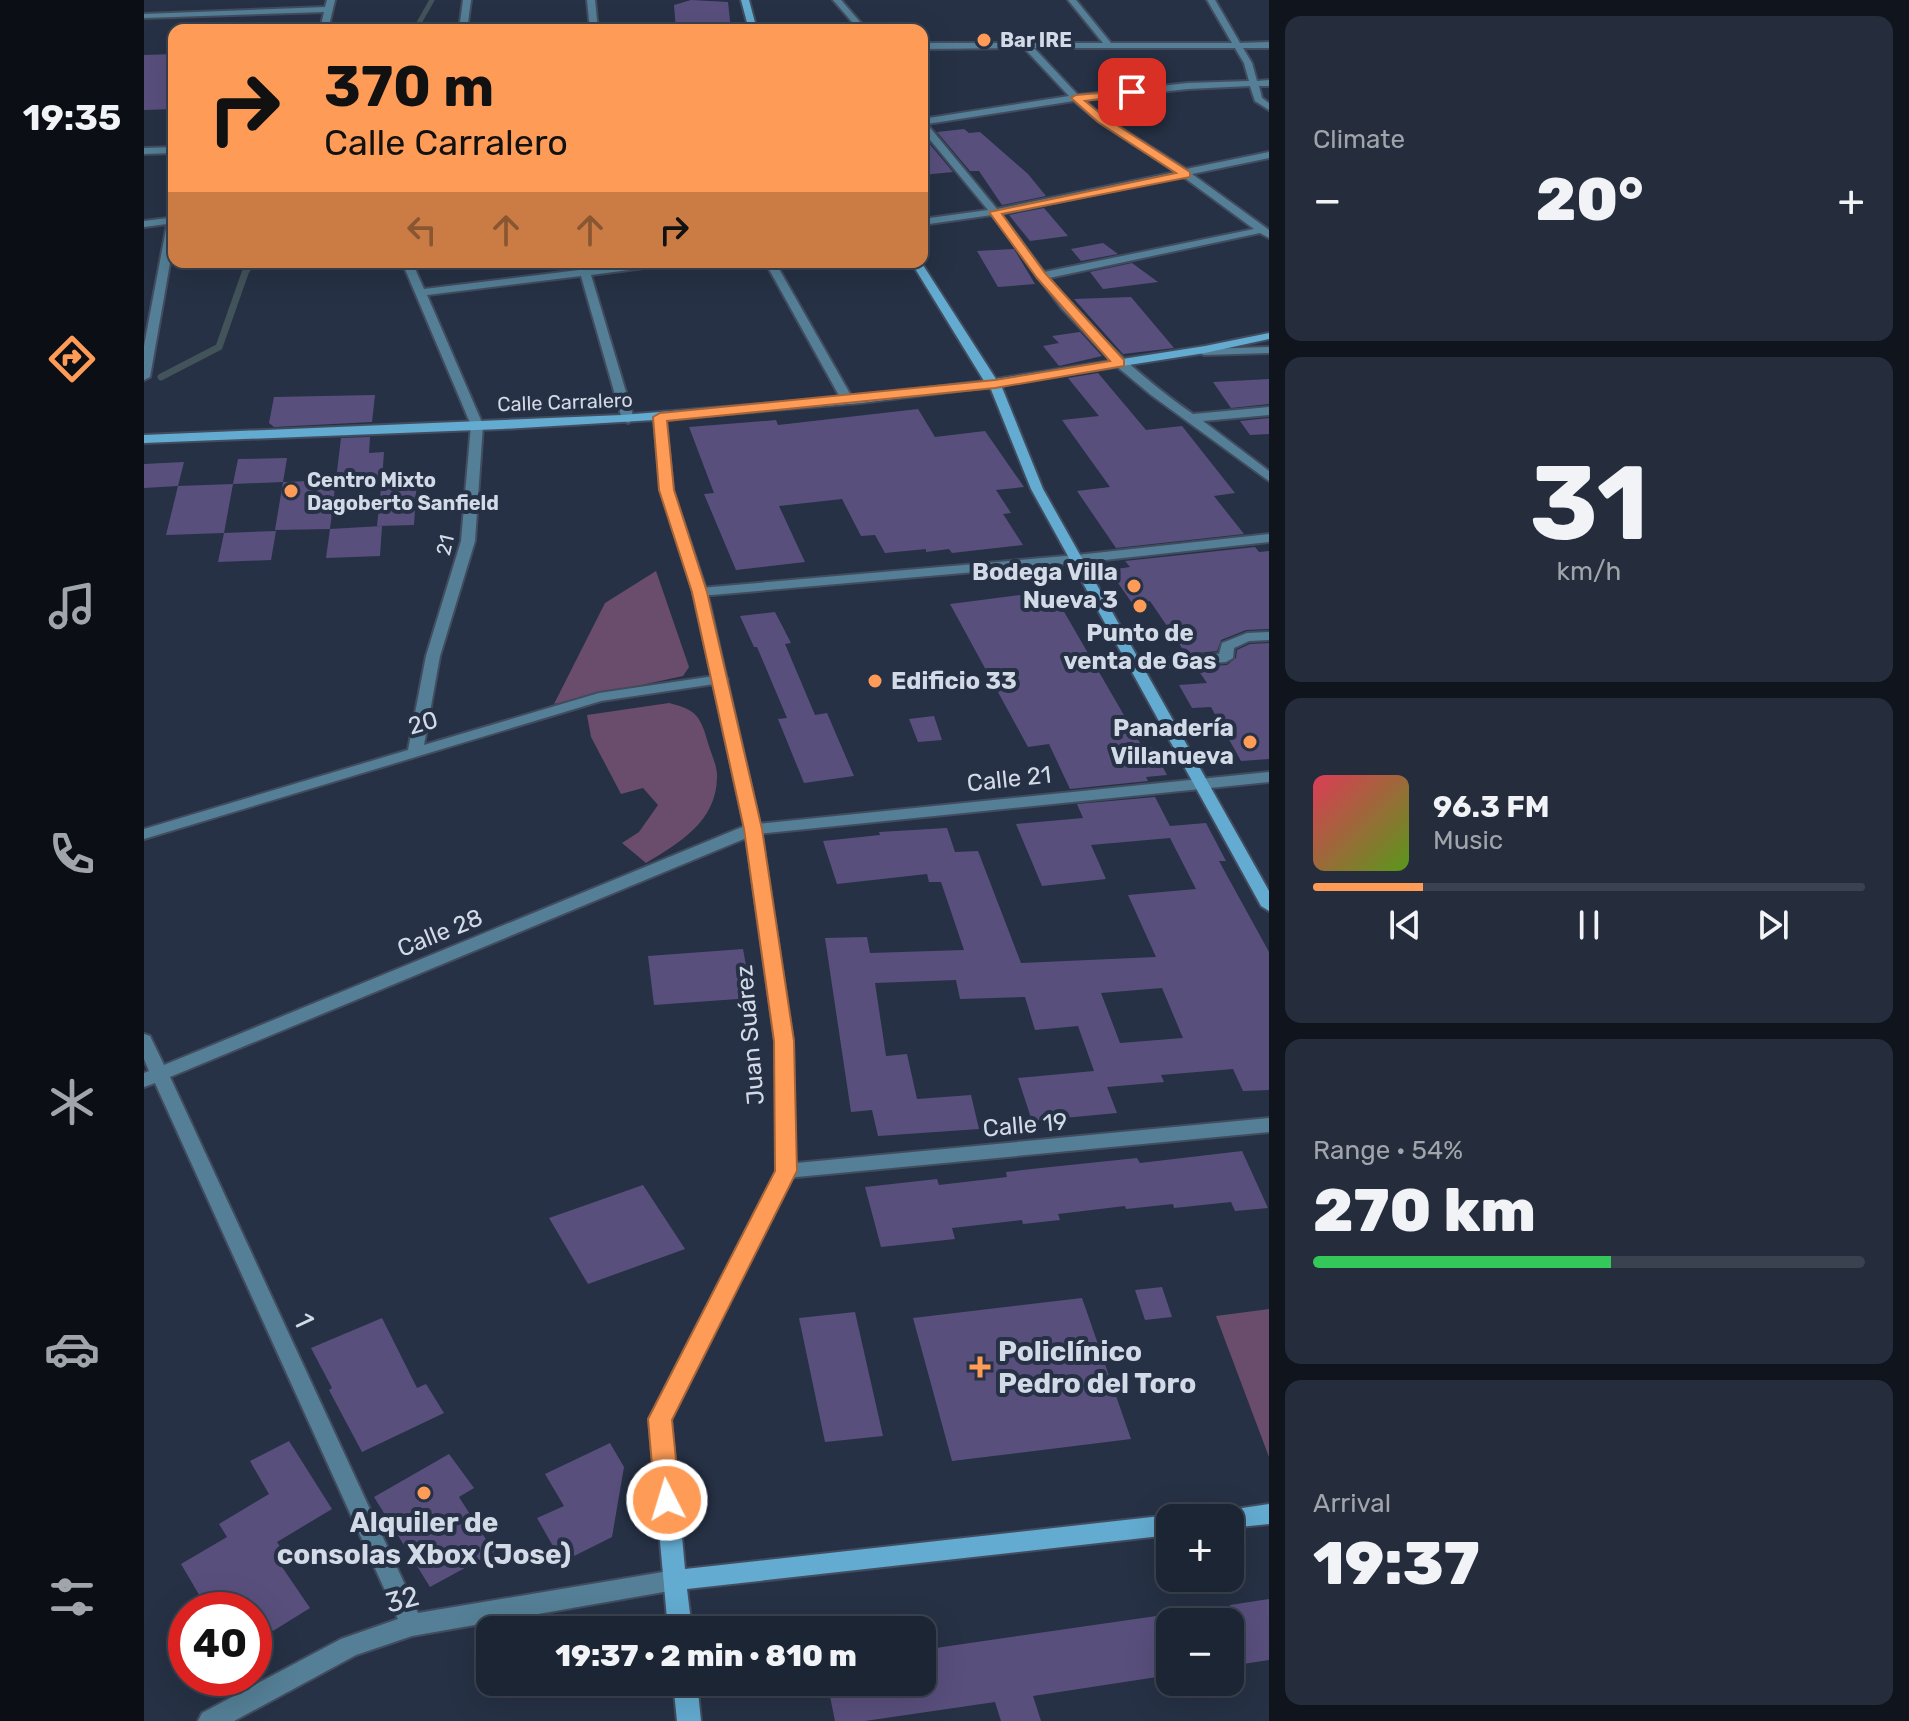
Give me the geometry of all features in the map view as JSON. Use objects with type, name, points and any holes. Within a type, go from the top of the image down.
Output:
[{"type":"street","points":[[167,15],[191,0]]},
{"type":"street","points":[[464,24],[467,0]]},
{"type":"street","points":[[591,0],[593,24]]},
{"type":"street","points":[[745,0],[751,24]]},
{"type":"street","points":[[837,0],[858,24]]},
{"type":"street","points":[[1072,0],[1108,44]]},
{"type":"street","points":[[1211,0],[1240,45],[1258,99],[1269,107]]},
{"type":"street","points":[[144,16],[329,4],[325,24]]},
{"type":"street","points":[[1026,45],[1076,98],[1102,120],[1186,174],[1266,233]]},
{"type":"street","points":[[928,46],[1269,45]]},
{"type":"street","points":[[928,122],[1076,98],[1188,86],[1269,83]]},
{"type":"street","points":[[928,129],[950,152],[1041,276],[1119,363],[1269,477]]},
{"type":"street","points":[[144,151],[168,150]]},
{"type":"street","points":[[928,221],[995,212],[1269,155]]},
{"type":"street","points":[[144,224],[168,218]]},
{"type":"street","points":[[1041,276],[1266,233]]},
{"type":"street","points":[[144,377],[168,245]]},
{"type":"street","name":"21","points":[[410,268],[477,425],[468,541],[433,656],[415,751]]},
{"type":"street","points":[[421,293],[578,268]]},
{"type":"street","points":[[584,268],[628,419]]},
{"type":"street","points":[[773,268],[847,399]]},
{"type":"street","points":[[920,268],[987,377],[995,384],[1037,489],[1269,906]]},
{"type":"street","name":"Calle Carralero","points":[[144,439],[660,417],[995,384],[1204,352],[1269,336]]},
{"type":"street","points":[[1204,352],[1269,350]]},
{"type":"street","points":[[1193,418],[1269,411]]},
{"type":"street","name":"Juan Suárez","points":[[660,417],[667,490],[700,592],[753,829],[784,1041],[786,1171],[660,1419],[679,1616]]},
{"type":"street","points":[[700,592],[1077,559],[1269,538]]},
{"type":"street","points":[[1135,665],[1226,658],[1227,646],[1236,640],[1269,636]]},
{"type":"street","name":"20","points":[[144,834],[599,697],[721,679]]},
{"type":"street","name":"Calle 21","points":[[753,829],[1269,777]]},
{"type":"street","name":"Calle 28","points":[[152,1077],[753,829]]},
{"type":"street","name":"1","points":[[144,1040],[152,1077],[412,1625]]},
{"type":"street","name":"Calle 19","points":[[786,1171],[1269,1125]]},
{"type":"street","points":[[1244,1517],[1269,1514]]},
{"type":"street","points":[[675,1580],[1156,1527]]},
{"type":"street","name":"32","points":[[210,1721],[349,1647],[412,1625],[675,1580]]},
{"type":"street","points":[[686,1696],[689,1721]]},
{"type":"shaded area","points":[[656,571],[689,667],[683,676],[554,704],[605,603]]},
{"type":"shaded area","points":[[669,703],[686,708],[700,720],[716,769],[715,793],[710,807],[694,830],[646,863],[622,843],[639,832],[658,805],[643,788],[621,794],[591,737],[587,715]]},
{"type":"shaded area","points":[[1269,1309],[1269,1457],[1216,1316]]},
{"type":"building","points":[[691,0],[728,2],[730,24],[676,24],[674,5]]},
{"type":"building","points":[[168,54],[168,109],[144,110],[144,55]]},
{"type":"building","points":[[964,129],[969,133],[980,132],[1028,174],[1046,196],[1002,205],[979,171],[970,171],[937,132]]},
{"type":"building","points":[[928,142],[953,172],[928,174]]},
{"type":"building","points":[[1044,208],[1068,236],[1030,241],[1009,215]]},
{"type":"building","points":[[1103,243],[1118,254],[1081,261],[1071,249]]},
{"type":"building","points":[[1014,249],[1035,284],[998,287],[977,251]]},
{"type":"building","points":[[1132,263],[1158,282],[1103,289],[1090,272]]},
{"type":"building","points":[[1131,297],[1174,348],[1123,354],[1074,299]]},
{"type":"building","points":[[1080,332],[1102,356],[1059,366],[1043,346],[1059,343],[1052,336]]},
{"type":"building","points":[[1098,373],[1146,430],[1182,426],[1235,493],[1214,496],[1244,534],[1116,548],[1077,491],[1110,487],[1062,420],[1099,416],[1068,378]]},
{"type":"building","points":[[1269,379],[1269,404],[1231,408],[1213,382]]},
{"type":"building","points":[[375,395],[372,422],[274,427],[269,423],[274,397]]},
{"type":"building","points":[[918,409],[935,437],[985,431],[1024,487],[996,490],[1011,513],[1003,514],[1023,545],[952,553],[949,549],[926,552],[926,549],[885,553],[875,535],[861,536],[842,499],[779,506],[805,562],[736,570],[704,494],[714,493],[689,427],[776,420],[778,425]]},
{"type":"building","points":[[1269,418],[1269,434],[1250,435],[1240,421]]},
{"type":"building","points":[[370,437],[369,453],[384,452],[382,479],[336,480],[341,438]]},
{"type":"building","points":[[287,458],[283,482],[233,484],[238,459]]},
{"type":"building","points":[[184,462],[178,486],[144,488],[144,464]]},
{"type":"building","points":[[417,477],[414,525],[377,526],[382,479]]},
{"type":"building","points":[[336,480],[330,529],[275,530],[283,482]]},
{"type":"building","points":[[233,484],[224,533],[166,535],[178,486]]},
{"type":"building","points":[[382,526],[380,556],[326,558],[330,529]]},
{"type":"building","points":[[276,531],[271,560],[218,562],[224,533]]},
{"type":"building","points":[[1255,547],[1259,552],[1269,551],[1269,629],[1246,630],[1221,640],[1217,651],[1186,654],[1150,601],[1132,603],[1109,570],[1130,567],[1125,561]]},
{"type":"building","points":[[1052,591],[1143,748],[1152,747],[1167,775],[1146,777],[1148,781],[1070,789],[1049,744],[1028,747],[950,604]]},
{"type":"building","points":[[775,612],[791,643],[785,644],[815,715],[827,713],[854,776],[804,783],[778,719],[787,718],[757,647],[754,647],[740,616]]},
{"type":"building","points":[[1269,643],[1269,759],[1241,761],[1211,707],[1192,708],[1179,685],[1207,683],[1196,667],[1227,665],[1236,658],[1237,650],[1250,644]]},
{"type":"building","points":[[934,716],[942,740],[918,742],[909,719]]},
{"type":"building","points":[[1155,797],[1170,826],[1206,823],[1226,861],[1219,861],[1269,952],[1269,1090],[1243,1091],[1233,1069],[1161,1075],[1164,1082],[1107,1087],[1117,1113],[1032,1121],[1018,1078],[1094,1071],[1078,1026],[1035,1030],[1025,997],[960,999],[956,980],[875,983],[886,1056],[907,1054],[917,1099],[971,1095],[979,1129],[878,1136],[872,1110],[851,1112],[825,938],[867,937],[870,953],[964,950],[941,882],[929,882],[927,874],[837,884],[823,841],[880,835],[879,832],[947,828],[955,852],[978,851],[1021,963],[1156,957],[1128,895],[1196,889],[1170,838],[1091,845],[1106,879],[1042,886],[1016,824],[1083,818],[1077,804]],"holes":[[[1162,988],[1183,1038],[1120,1043],[1101,993]]]},
{"type":"building","points":[[743,949],[752,998],[654,1005],[648,956]]},
{"type":"building","points":[[1242,1151],[1268,1208],[1235,1211],[1231,1202],[1174,1208],[1173,1204],[1126,1209],[1125,1206],[1058,1214],[1060,1220],[1023,1224],[1022,1220],[952,1228],[955,1239],[881,1247],[865,1187],[937,1179],[939,1185],[1007,1177],[1006,1172],[1041,1168],[1137,1158],[1140,1163]]},
{"type":"building","points":[[643,1185],[685,1249],[588,1284],[549,1218]]},
{"type":"building","points":[[1162,1287],[1172,1317],[1145,1320],[1135,1290]]},
{"type":"building","points":[[1082,1298],[1131,1439],[952,1461],[913,1318]]},
{"type":"building","points":[[855,1312],[883,1436],[825,1442],[799,1318]]},
{"type":"building","points":[[382,1318],[417,1388],[426,1384],[444,1413],[362,1452],[311,1348]]},
{"type":"building","points":[[289,1441],[332,1509],[277,1542],[290,1562],[282,1567],[310,1608],[273,1631],[272,1592],[197,1592],[181,1564],[227,1537],[219,1524],[269,1494],[250,1461]]},
{"type":"building","points":[[610,1443],[624,1467],[612,1537],[562,1562],[537,1518],[564,1506],[545,1474]]},
{"type":"building","points":[[449,1454],[474,1488],[459,1497],[494,1552],[430,1587],[374,1497]]},
{"type":"building","points":[[1269,1599],[1269,1660],[1244,1664],[1244,1608],[1230,1608],[1230,1605]]},
{"type":"building","points":[[1156,1616],[1156,1677],[1033,1696],[1041,1721],[1001,1721],[995,1702],[865,1721],[835,1721],[830,1696],[936,1696],[936,1648]]},
{"type":"waterway","points":[[418,24],[432,0]]},
{"type":"waterway","points":[[245,274],[249,268]]},
{"type":"waterway","points":[[161,377],[219,347],[245,274]]},
{"type":"place","name":"Bar IRE","points":[[984,40]]},
{"type":"place","name":"Centro Mixto Dagoberto Sanfield","points":[[291,491]]},
{"type":"place","name":"Bodega Villa Nueva 3","points":[[1134,586]]},
{"type":"place","name":"Punto de venta de Gas","points":[[1140,606]]},
{"type":"place","name":"Edificio 33","points":[[875,681]]},
{"type":"place","name":"Panadería Villanueva","points":[[1250,742]]},
{"type":"place","name":"Policlínico Pedro del Toro","points":[[980,1367]]},
{"type":"place","name":"Alquiler de consolas Xbox (Jose)","points":[[424,1493]]},
{"type":"route","points":[[667,1500],[660,1419],[786,1171],[784,1041],[753,829],[700,592],[667,490],[660,417],[995,384],[1119,363],[1041,276],[995,212],[1186,174],[1102,120],[1076,98],[1132,92]]}]
